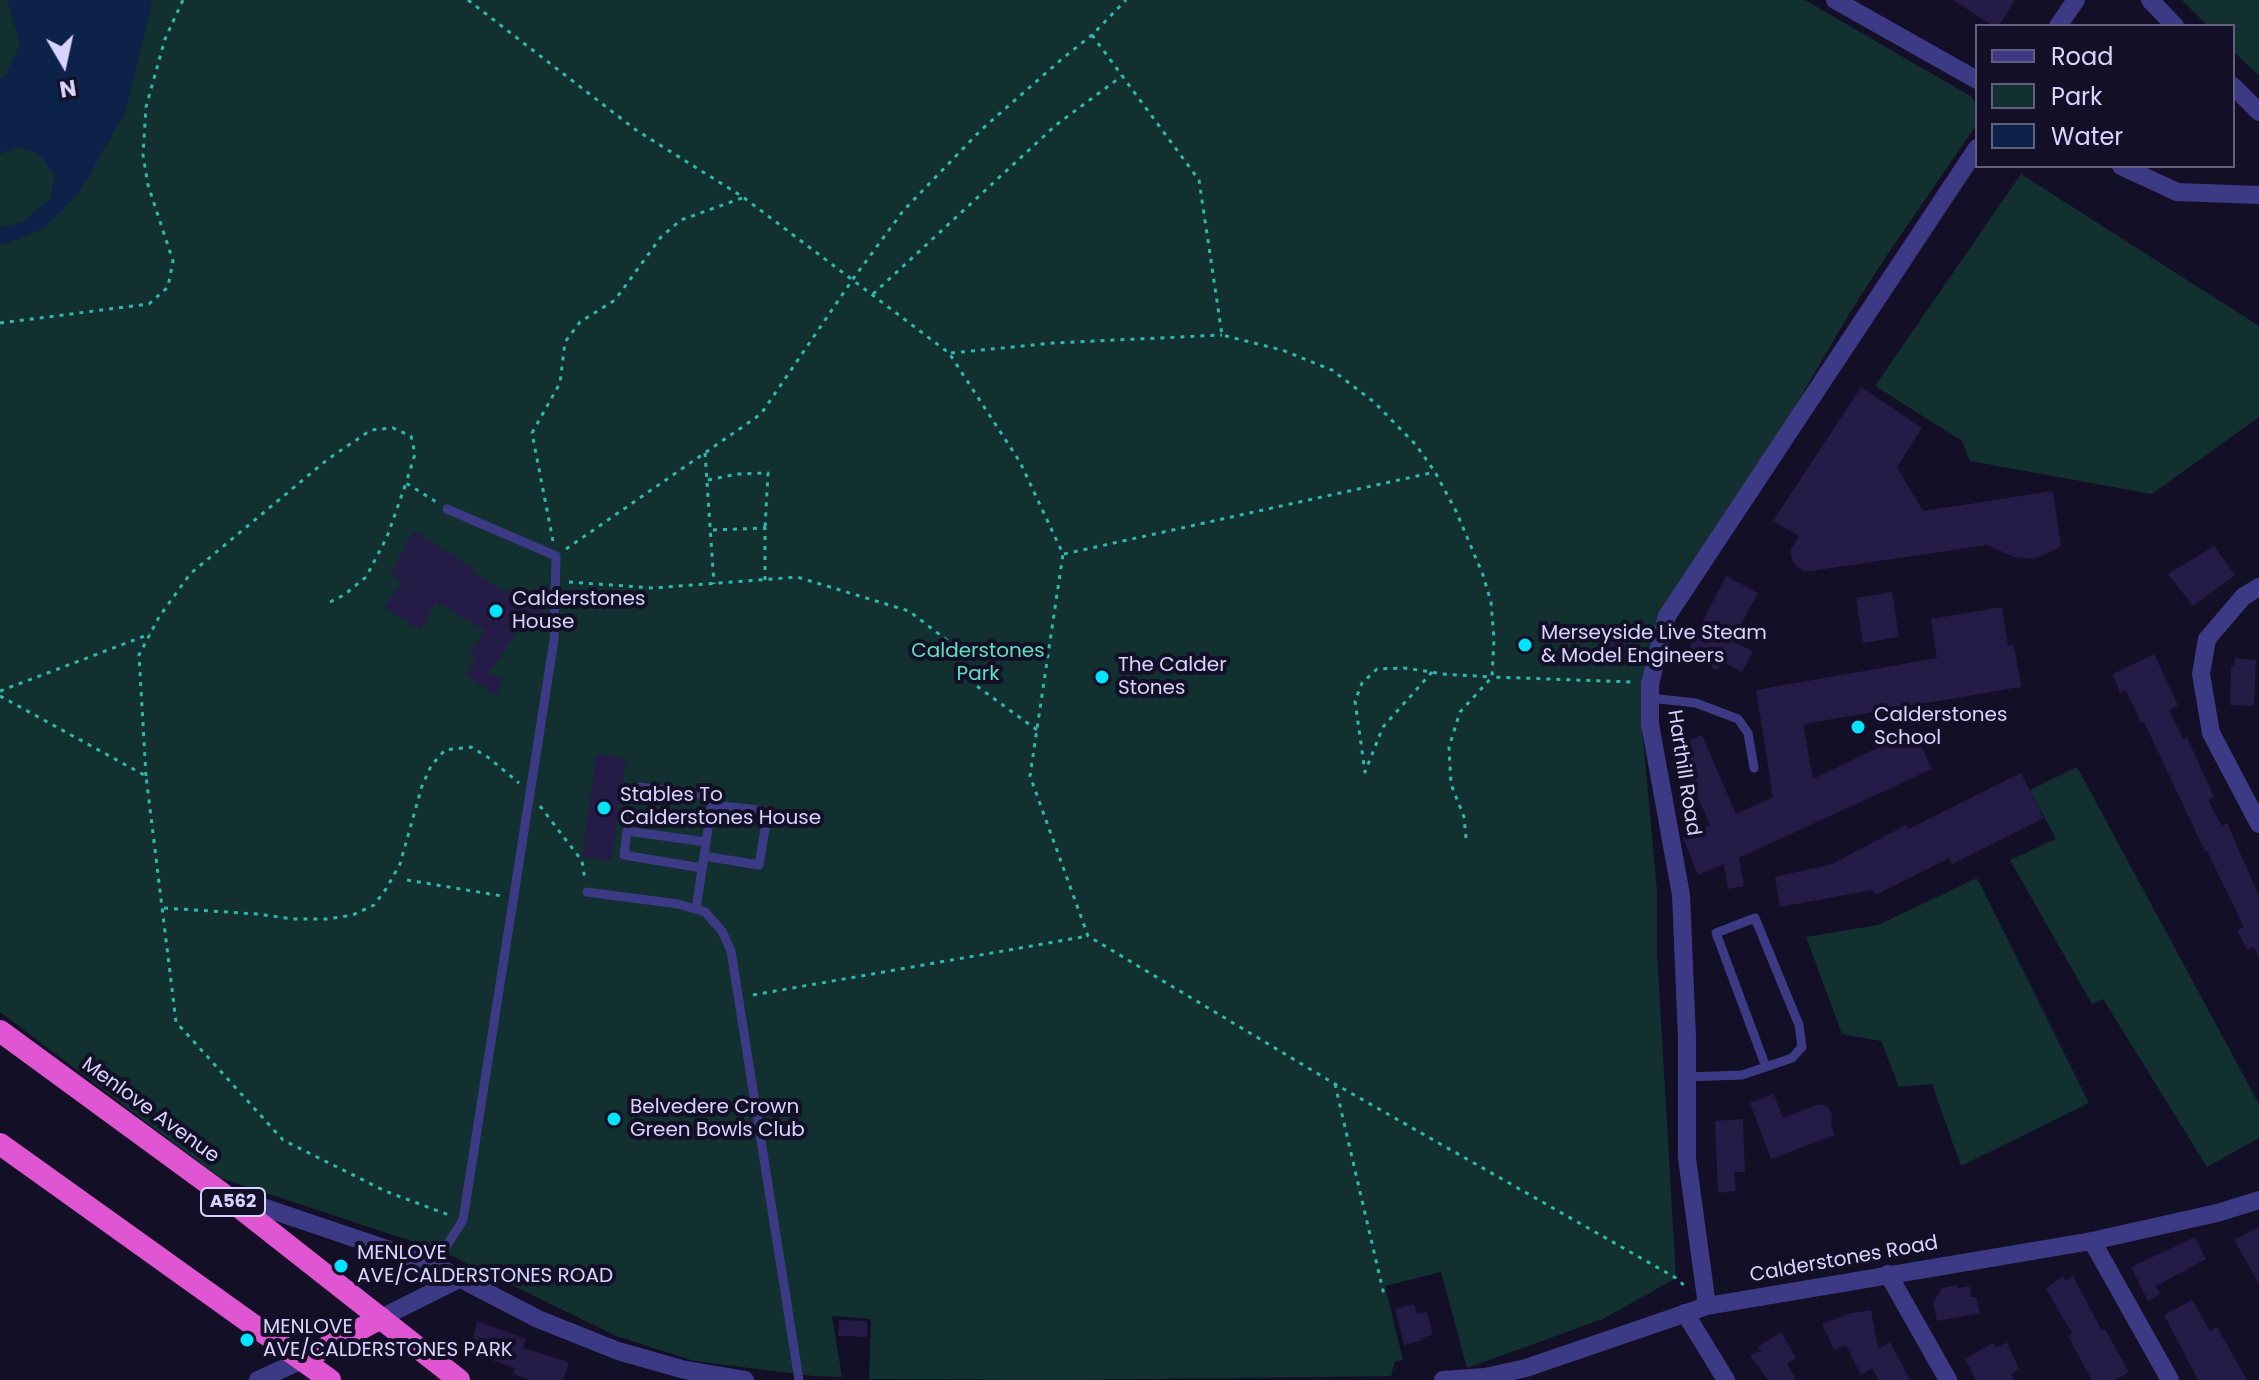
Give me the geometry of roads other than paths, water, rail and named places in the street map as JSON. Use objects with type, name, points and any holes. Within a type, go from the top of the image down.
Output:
[{"type":"highway","name":"Menlove Avenue","points":[[0,1031],[220,1192],[459,1380]]},
{"type":"highway","points":[[0,1144],[330,1380]]},
{"type":"highway","points":[[302,1360],[381,1318]]},
{"type":"street","points":[[1835,0],[1975,79]]},
{"type":"street","points":[[2059,24],[2076,0]]},
{"type":"street","points":[[2150,0],[2173,24]]},
{"type":"street","points":[[2235,88],[2259,112]]},
{"type":"street","name":"Harthill Road","points":[[1707,1306],[1687,1158],[1681,895],[1650,724],[1650,691],[1667,616],[1975,151]]},
{"type":"street","points":[[2125,168],[2177,192],[2251,194],[2259,180]]},
{"type":"street","points":[[2259,587],[2243,597],[2207,639],[2201,674],[2211,733],[2252,795],[2259,824]]},
{"type":"street","points":[[220,1192],[434,1265],[538,1319],[618,1351],[685,1370],[745,1380]]},
{"type":"street","name":"Calderstones Road","points":[[1443,1380],[1528,1374],[1707,1306],[2092,1241],[2217,1213],[2259,1200]]},
{"type":"street","points":[[2092,1241],[2170,1380]]},
{"type":"street","points":[[1888,1274],[1948,1380]]},
{"type":"street","points":[[381,1318],[461,1278]]},
{"type":"street","points":[[1685,1313],[1726,1380]]},
{"type":"street","points":[[258,1380],[302,1360]]},
{"type":"lane","points":[[434,1265],[463,1220],[554,640],[556,556],[447,509]]},
{"type":"lane","points":[[1650,691],[1663,698],[1696,703],[1738,719],[1748,733],[1754,768]]},
{"type":"lane","points":[[639,787],[713,796],[696,909]]},
{"type":"lane","points":[[704,856],[759,865],[768,811],[713,805]]},
{"type":"lane","points":[[702,868],[624,855],[627,831],[706,842]]},
{"type":"lane","points":[[587,892],[678,904],[705,912],[722,931],[731,951],[799,1380]]},
{"type":"lane","points":[[1687,1077],[1742,1075],[1766,1067],[1792,1058],[1802,1047],[1799,1025],[1755,918],[1716,933],[1766,1067]]},
{"type":"water","points":[[7,0],[151,0],[151,8],[125,113],[79,193],[45,228],[3,245],[0,244],[0,227],[22,223],[51,198],[54,175],[38,153],[17,147],[0,154],[0,79],[5,76],[20,44]]},
{"type":"place","name":"Calderstones House","points":[[496,611]]},
{"type":"place","name":"Merseyside Live Steam & Model Engineers","points":[[1525,645]]},
{"type":"place","name":"The Calder Stones","points":[[1102,677]]},
{"type":"place","name":"Calderstones School","points":[[1858,727]]},
{"type":"place","name":"Stables To Calderstones House","points":[[604,808]]},
{"type":"place","name":"Belvedere Crown Green Bowls Club","points":[[614,1119]]},
{"type":"place","name":"MENLOVE AVE/CALDERSTONES ROAD","points":[[341,1266]]},
{"type":"place","name":"MENLOVE AVE/CALDERSTONES PARK","points":[[247,1340]]},
{"type":"park label","name":"Calderstones Park","points":[[978,664]]}]
